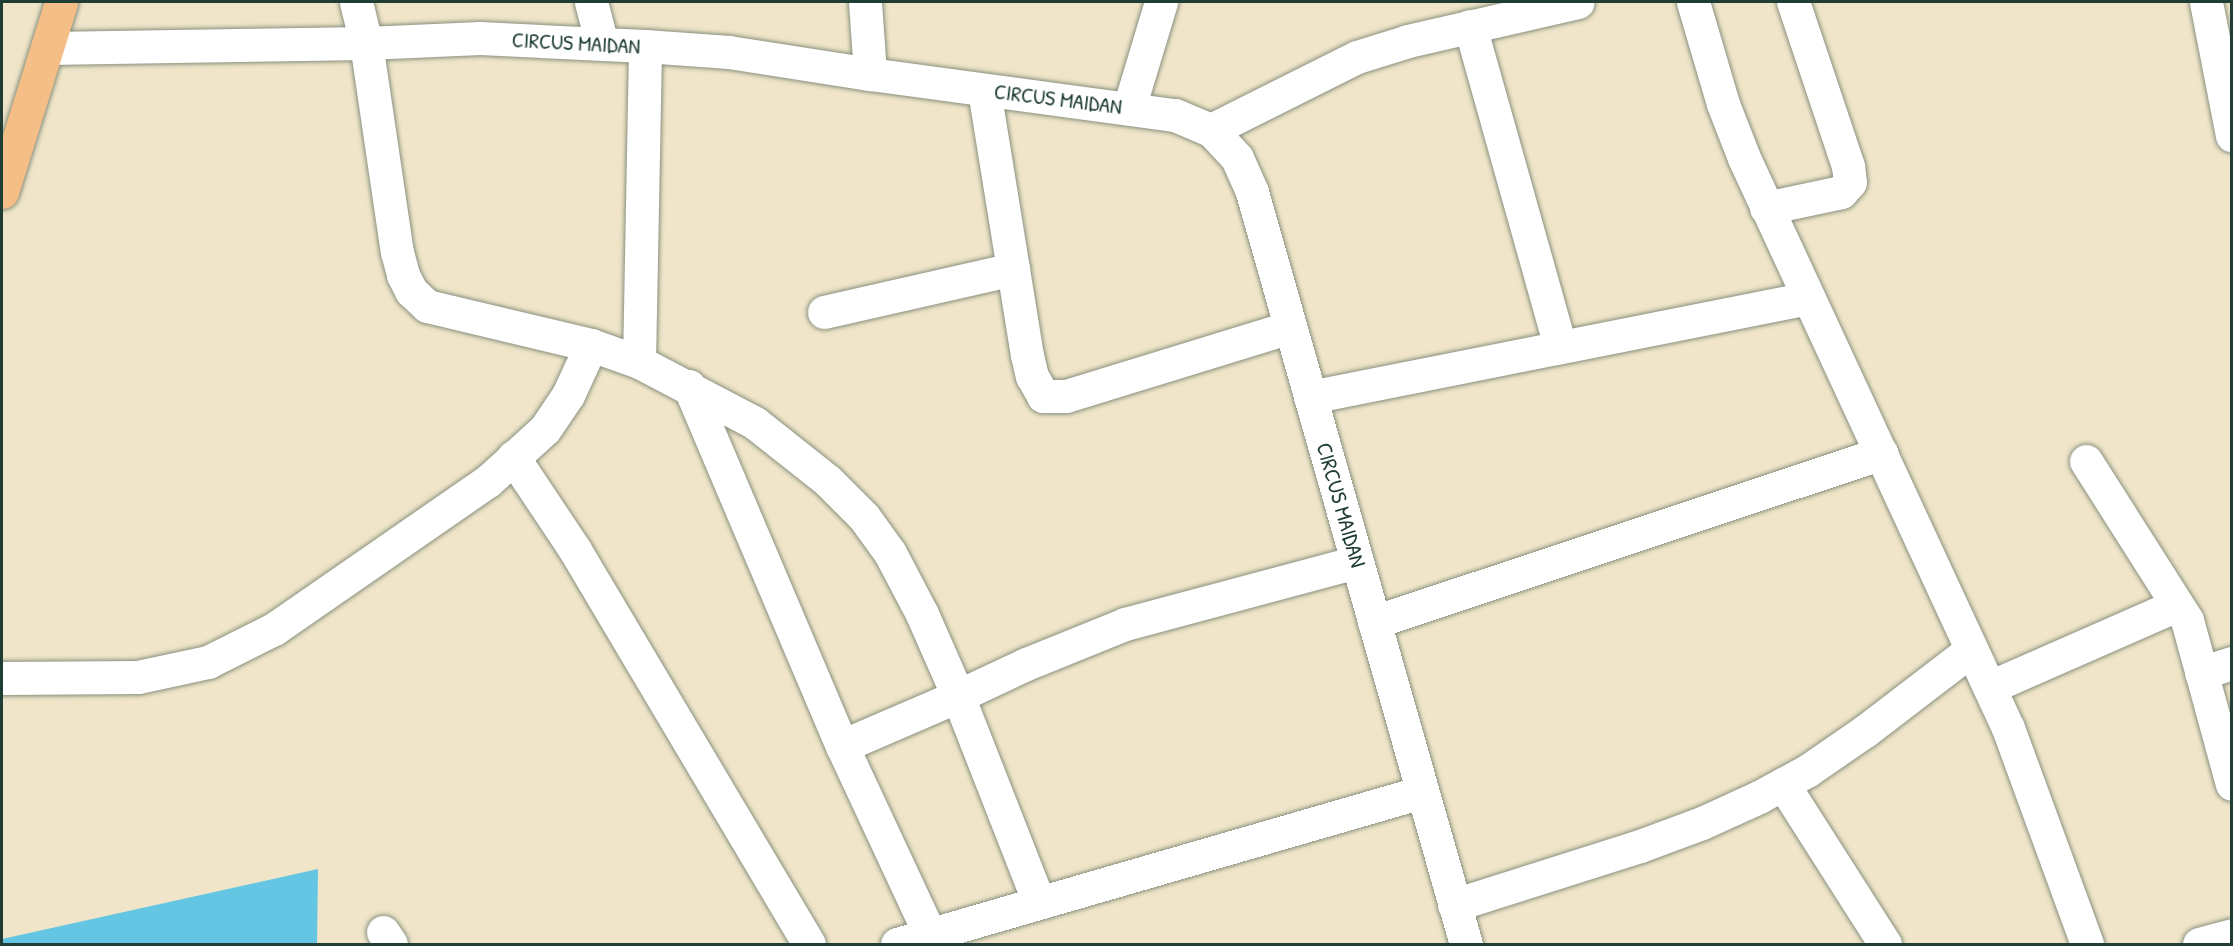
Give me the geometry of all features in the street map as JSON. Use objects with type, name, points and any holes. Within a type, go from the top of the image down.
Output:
[{"type":"highway","points":[[2,192],[61,2]]},
{"type":"street","points":[[356,2],[366,43],[397,252],[403,275],[411,291],[427,306],[591,345],[639,362],[689,386],[755,423],[826,480],[864,517],[890,553],[922,614],[958,696],[1040,903]]},
{"type":"street","points":[[591,2],[602,44]]},
{"type":"street","points":[[865,2],[870,74]]},
{"type":"street","points":[[1129,108],[1161,2]]},
{"type":"street","points":[[1211,130],[1357,57],[1408,41],[1578,2]]},
{"type":"street","points":[[1693,2],[1723,104],[1766,208],[2008,728],[2087,945]]},
{"type":"street","points":[[1766,208],[1841,192],[1850,182],[1848,165],[1793,2]]},
{"type":"street","points":[[2216,12],[2232,136]]},
{"type":"street","points":[[1470,26],[1560,347]]},
{"type":"street","name":"CIRCUS MAIDAN","points":[[47,48],[366,43],[480,38],[645,46],[729,52],[984,90],[1129,108],[1175,115],[1211,130],[1237,158],[1252,192],[1466,945]]},
{"type":"street","points":[[639,362],[645,46]]},
{"type":"street","points":[[984,90],[1032,376],[1043,396],[1066,396],[1290,327]]},
{"type":"street","points":[[824,312],[1013,269]]},
{"type":"street","points":[[1310,397],[1808,298]]},
{"type":"street","points":[[2,678],[138,677],[208,662],[274,629],[488,481],[545,429],[568,395],[591,345]]},
{"type":"street","points":[[689,386],[842,746],[930,935]]},
{"type":"street","points":[[1374,622],[1882,453]]},
{"type":"street","points":[[513,457],[574,550],[809,945]]},
{"type":"street","points":[[2086,461],[2187,620],[2232,784]]},
{"type":"street","points":[[842,746],[1036,660],[1125,624],[1357,562]]},
{"type":"street","points":[[1990,687],[2177,604]]},
{"type":"street","points":[[1454,905],[1650,842],[1701,823],[1783,784],[1808,771],[1865,731],[1971,650]]},
{"type":"street","points":[[2201,673],[2232,663]]},
{"type":"street","points":[[1783,784],[1885,945]]},
{"type":"street","points":[[897,945],[1422,792]]},
{"type":"street","points":[[2199,945],[2232,935]]},
{"type":"water","points":[[318,869],[317,944],[2,944],[2,939]]}]
